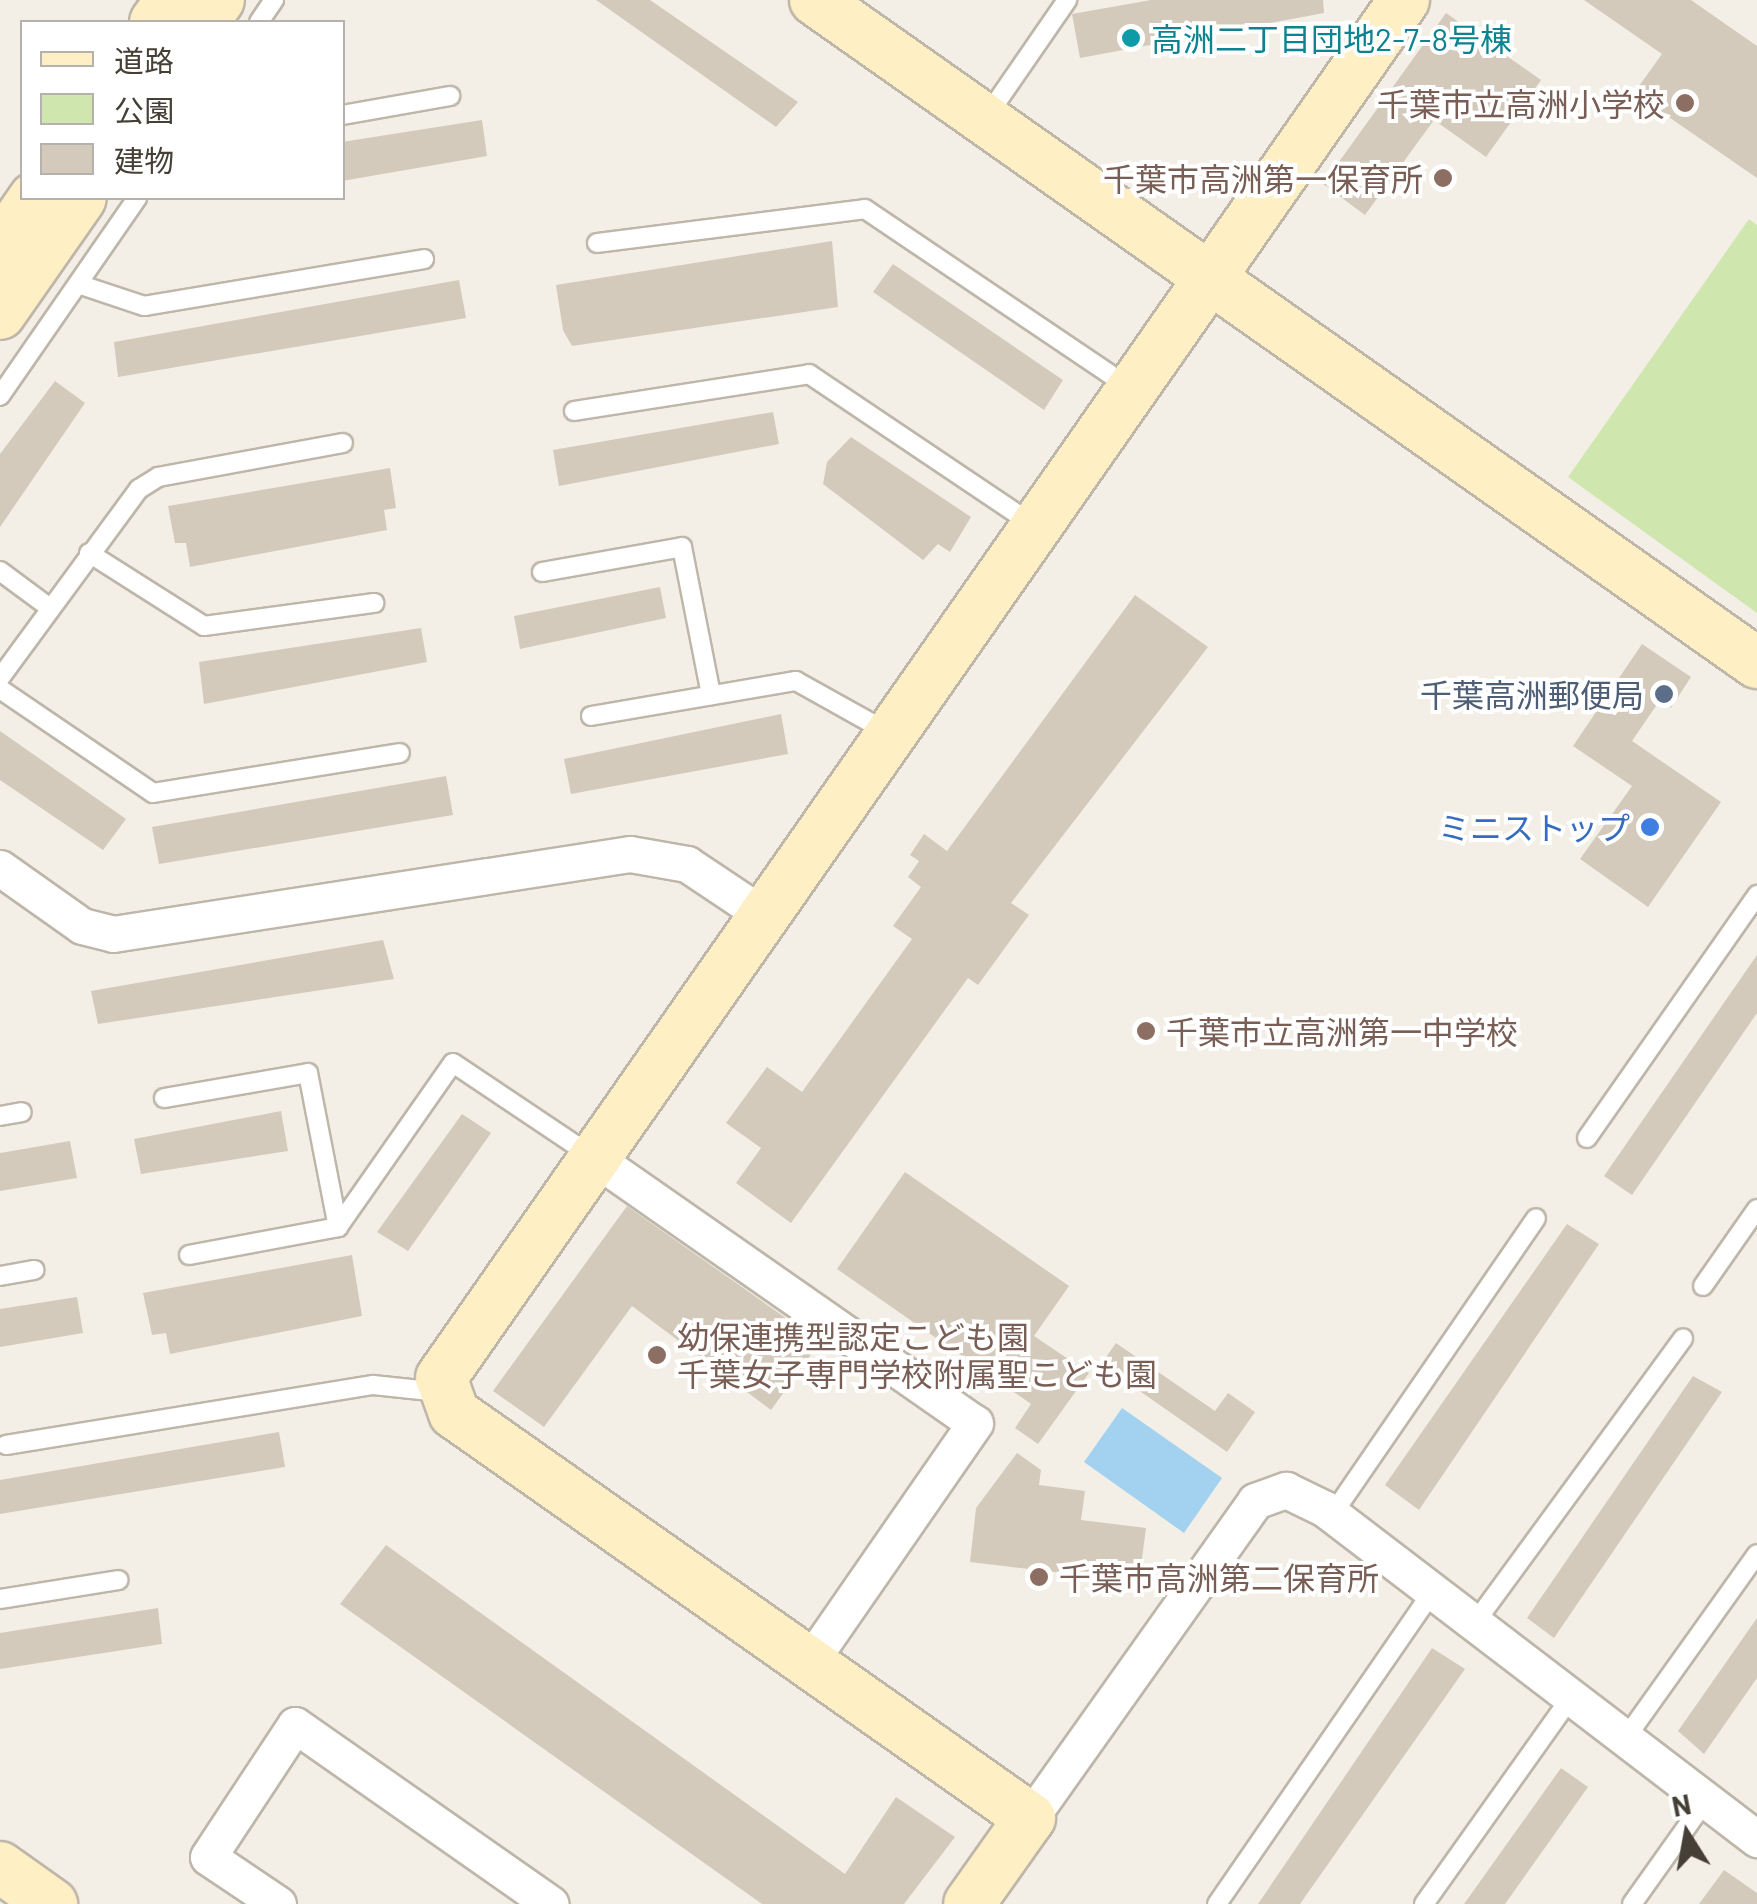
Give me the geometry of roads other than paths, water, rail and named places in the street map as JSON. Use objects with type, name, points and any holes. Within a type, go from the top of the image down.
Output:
[{"type":"street","points":[[815,0],[1757,663]]},
{"type":"street","points":[[1030,1818],[454,1413],[440,1392],[448,1363],[1404,0]]},
{"type":"street","points":[[0,247],[33,200]]},
{"type":"street","points":[[0,314],[80,200]]},
{"type":"street","points":[[0,868],[82,926],[113,934],[630,854],[686,864],[762,914]]},
{"type":"street","points":[[593,1156],[975,1423],[809,1663]]},
{"type":"street","points":[[969,1904],[1255,1502],[1286,1490],[1332,1515],[1757,1839]]},
{"type":"street","points":[[278,1904],[208,1856],[294,1725],[551,1904]]},
{"type":"lane","points":[[984,120],[1067,0]]},
{"type":"lane","points":[[345,114],[450,96]]},
{"type":"lane","points":[[0,396],[137,200]]},
{"type":"lane","points":[[598,243],[866,210],[1131,388]]},
{"type":"lane","points":[[78,284],[144,306],[424,259]]},
{"type":"lane","points":[[574,411],[809,374],[1035,526]]},
{"type":"lane","points":[[0,678],[125,501],[158,476],[343,443]]},
{"type":"lane","points":[[542,572],[682,547],[711,695]]},
{"type":"lane","points":[[88,552],[204,626],[374,603]]},
{"type":"lane","points":[[0,572],[50,608]]},
{"type":"lane","points":[[591,716],[796,680],[889,734]]},
{"type":"lane","points":[[0,690],[153,793],[400,753]]},
{"type":"lane","points":[[1587,1138],[1757,894]]},
{"type":"lane","points":[[189,1255],[338,1228],[453,1063],[593,1156]]},
{"type":"lane","points":[[164,1098],[308,1073],[338,1228]]},
{"type":"lane","points":[[0,1116],[22,1112]]},
{"type":"lane","points":[[1703,1286],[1757,1210]]},
{"type":"lane","points":[[1332,1515],[1536,1218]]},
{"type":"lane","points":[[0,1276],[34,1270]]},
{"type":"lane","points":[[1474,1624],[1683,1338]]},
{"type":"lane","points":[[6,1445],[374,1385],[440,1392]]},
{"type":"lane","points":[[1625,1739],[1757,1554]]},
{"type":"lane","points":[[0,1599],[118,1580]]},
{"type":"lane","points":[[1218,1904],[1433,1591]]},
{"type":"lane","points":[[1424,1904],[1571,1697]]},
{"type":"lane","points":[[1632,1904],[1706,1800]]},
{"type":"water","points":[[1122,1408],[1222,1478],[1184,1533],[1084,1462]]},
{"type":"place","name":"高洲二丁目団地2-7-8号棟","points":[[1131,38]]},
{"type":"place","name":"千葉市立高洲小学校","points":[[1685,103]]},
{"type":"place","name":"千葉市高洲第一保育所","points":[[1443,178]]},
{"type":"place","name":"千葉高洲郵便局","points":[[1664,694]]},
{"type":"place","name":"ミニストップ","points":[[1650,827]]},
{"type":"place","name":"千葉市立高洲第一中学校","points":[[1146,1031]]},
{"type":"place","name":"幼保連携型認定こども園 千葉女子専門学校附属聖こども園","points":[[657,1355]]},
{"type":"place","name":"千葉市高洲第二保育所","points":[[1039,1577]]}]
